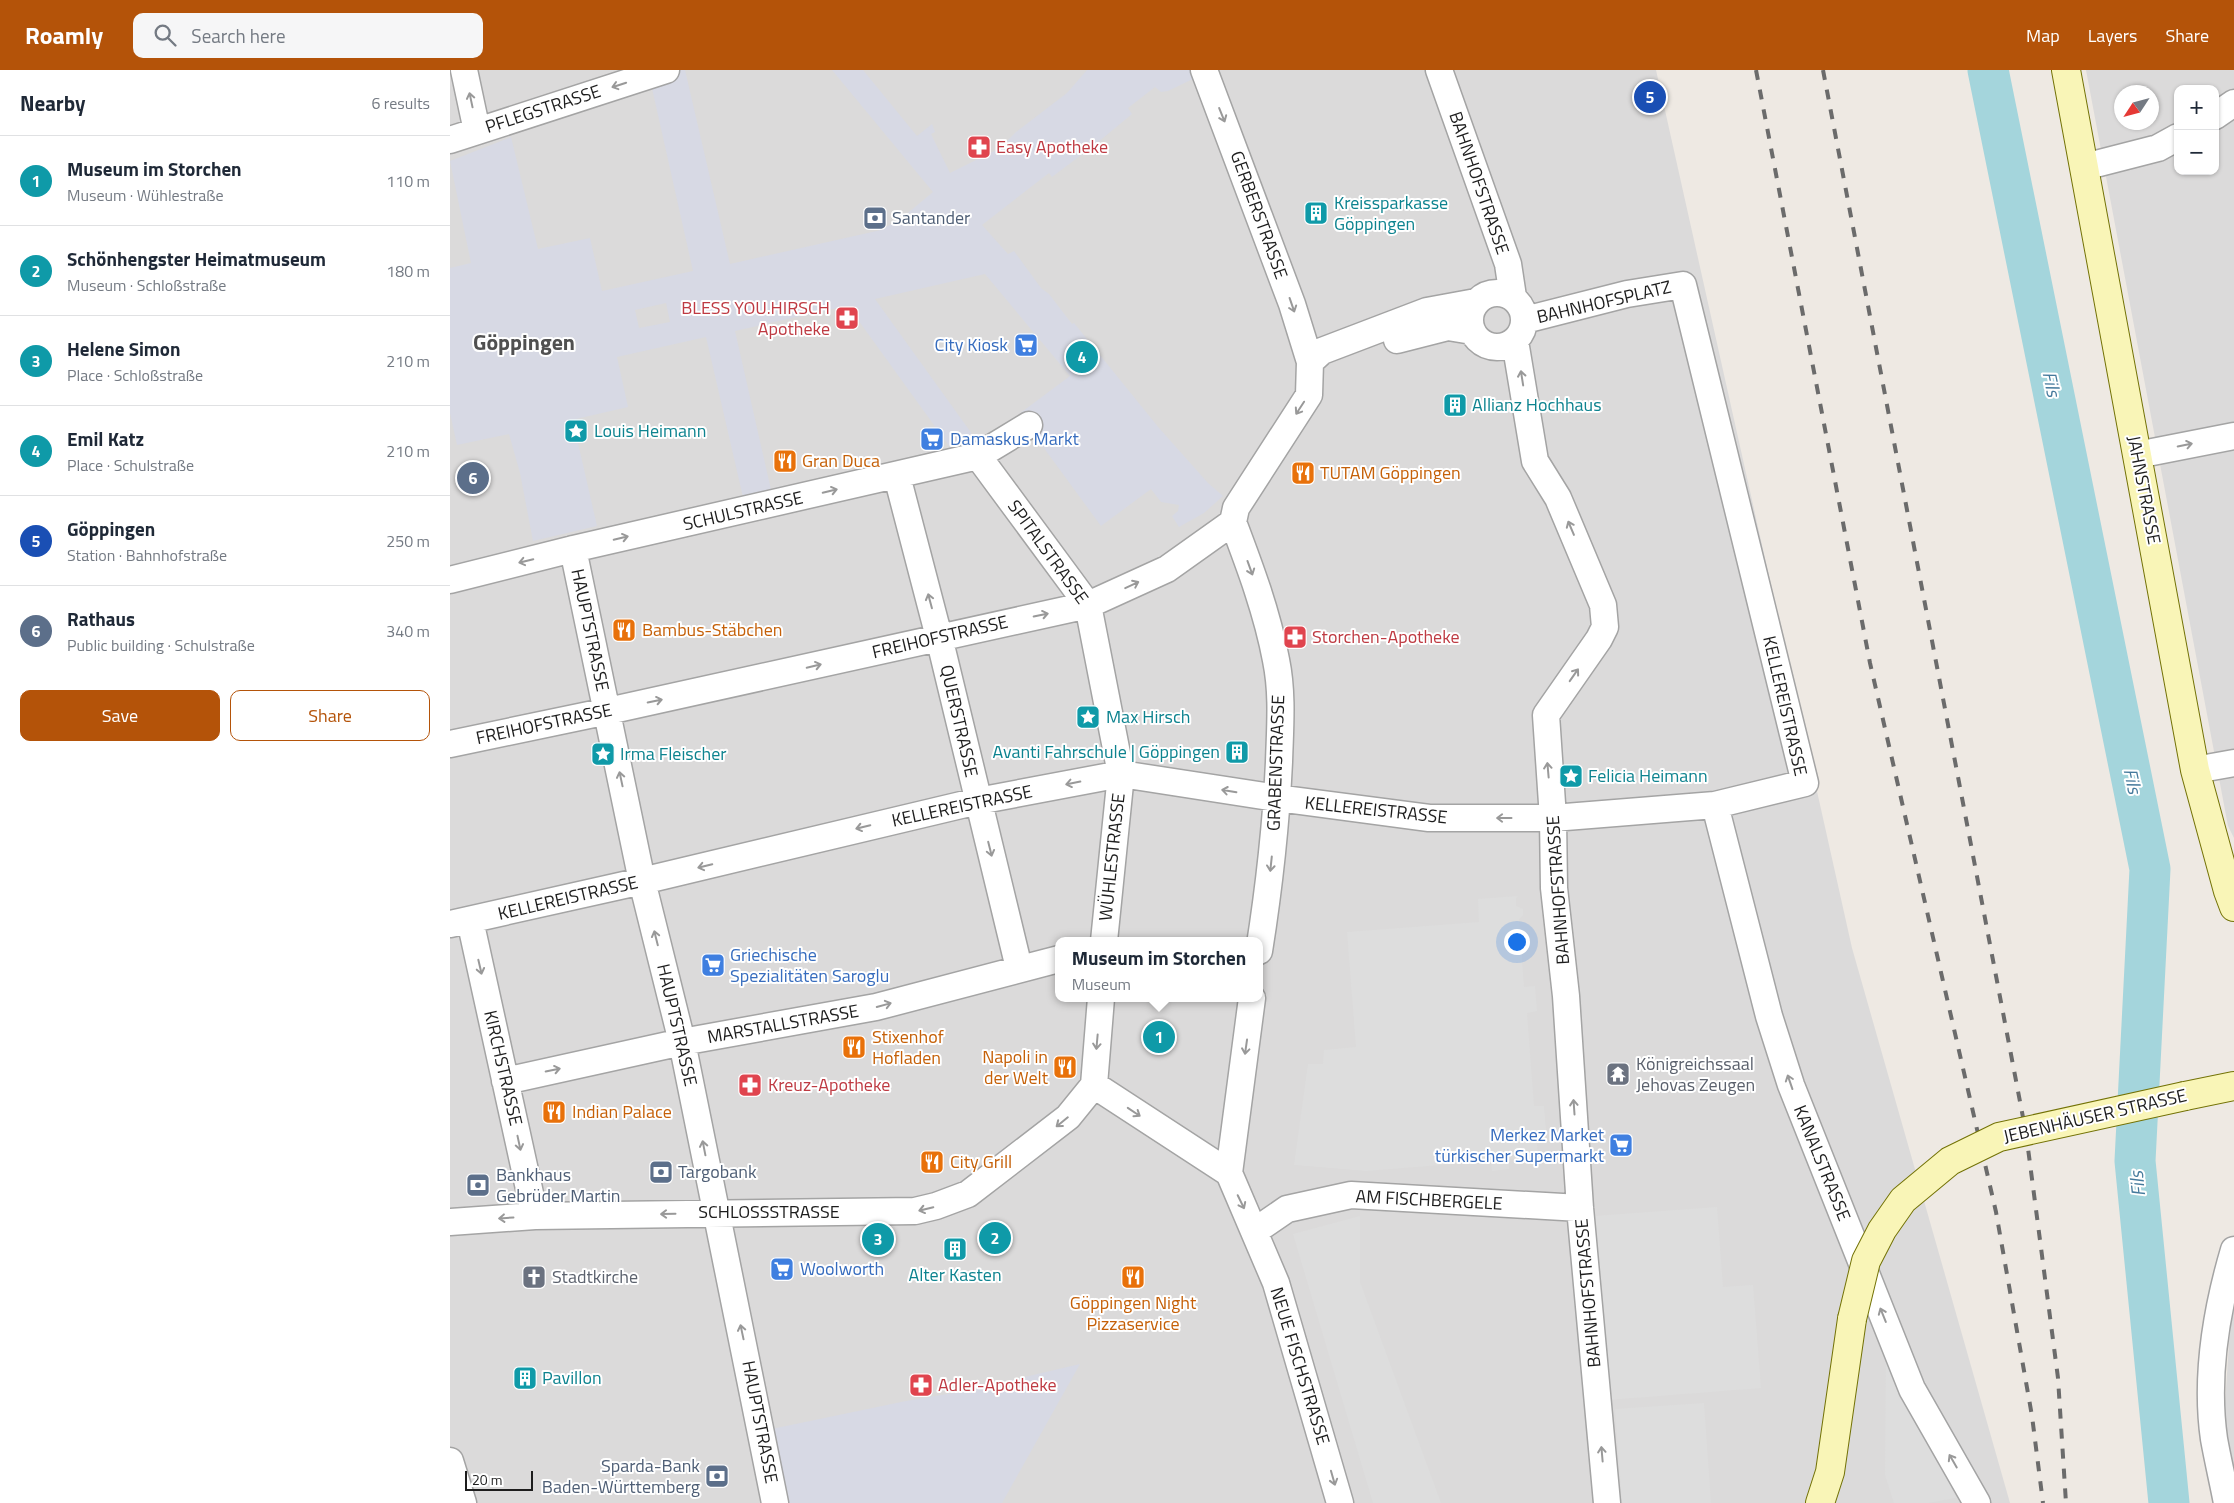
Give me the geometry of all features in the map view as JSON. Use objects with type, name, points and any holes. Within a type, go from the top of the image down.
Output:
[{"type":"main road","name":"JAHNSTRASSE","points":[[2066,70],[2195,770],[2234,907]]},
{"type":"main road","name":"JEBENHÄUSER STRASSE","points":[[1820,1503],[1830,1472],[1852,1320],[1866,1261],[1882,1230],[1903,1200],[1950,1161],[1999,1137],[2234,1086]]},
{"type":"street","points":[[464,70],[477,131]]},
{"type":"street","name":"PFLEGSTRASSE","points":[[450,140],[666,70]]},
{"type":"street","name":"GERBERSTRASSE","points":[[1204,70],[1292,304],[1310,362]]},
{"type":"street","name":"BAHNHOFSTRASSE","points":[[1439,70],[1508,264],[1513,297]]},
{"type":"street","points":[[2219,113],[2234,103]]},
{"type":"street","points":[[2084,167],[2158,148],[2174,139]]},
{"type":"street","name":"BAHNHOFSPLATZ","points":[[1520,330],[1627,294],[1683,285]]},
{"type":"street","name":"KELLEREISTRASSE","points":[[460,922],[978,801],[1121,774],[1277,798],[1429,818],[1553,818],[1715,805],[1805,783],[1683,285]]},
{"type":"street","points":[[1233,522],[1236,508],[1309,395],[1310,362],[1322,351],[1427,312],[1476,302],[1490,293],[1505,293],[1513,297],[1524,311],[1520,330],[1500,347],[1491,346],[1477,338],[1472,331],[1470,316],[1476,302]]},
{"type":"street","points":[[1310,362],[1326,364],[1432,329],[1448,327],[1472,331]]},
{"type":"street","name":"BAHNHOFSTRASSE","points":[[1520,330],[1535,461],[1558,498],[1603,605],[1605,627],[1599,639],[1546,715],[1546,748],[1553,818],[1554,888],[1566,996],[1580,1208],[1607,1503]]},
{"type":"street","name":"SCHULSTRASSE","points":[[450,580],[573,549],[978,456],[1029,425]]},
{"type":"street","points":[[2137,455],[2234,436]]},
{"type":"street","name":"SPITALSTRASSE","points":[[978,456],[1088,605],[1121,774]]},
{"type":"street","name":"QUERSTRASSE","points":[[897,476],[939,637],[1019,968]]},
{"type":"street","name":"FREIHOFSTRASSE","points":[[450,744],[1088,605],[1167,568],[1233,522]]},
{"type":"street","name":"GRABENSTRASSE","points":[[1233,522],[1260,594],[1276,661],[1281,708],[1277,798],[1267,904],[1261,937]]},
{"type":"street","name":"HAUPTSTRASSE","points":[[573,549],[642,881],[682,1042],[775,1503]]},
{"type":"street","points":[[2195,770],[2234,763]]},
{"type":"street","name":"WÜHLESTRASSE","points":[[1104,937],[1121,774]]},
{"type":"street","name":"KANALSTRASSE","points":[[1715,805],[1769,1016],[1791,1085],[1912,1389],[1977,1503]]},
{"type":"street","name":"KIRCHSTRASSE","points":[[460,922],[505,1080],[535,1216]]},
{"type":"street","name":"MARSTALLSTRASSE","points":[[505,1080],[682,1042],[876,1007],[1055,960]]},
{"type":"street","points":[[1101,1002],[1094,1085],[1192,1151],[1229,1173]]},
{"type":"street","points":[[1251,1002],[1229,1173],[1255,1231]]},
{"type":"street","name":"SCHLOSSSTRASSE","points":[[450,1222],[535,1216],[915,1211],[936,1206],[968,1194],[1013,1162],[1068,1118],[1094,1085]]},
{"type":"street","name":"AM FISCHBERGELE","points":[[1255,1231],[1287,1209],[1351,1195],[1580,1208]]},
{"type":"street","name":"NEUE FISCHSTRASSE","points":[[1255,1231],[1276,1283],[1340,1503]]},
{"type":"street","points":[[2227,1503],[2214,1439],[2211,1389],[2220,1302],[2234,1250]]},
{"type":"street","points":[[450,1461],[464,1503]]},
{"type":"shaded area","points":[[450,70],[1656,70],[1852,948],[2010,1503],[450,1503]]},
{"type":"shaded area","points":[[666,70],[685,70],[730,264],[881,230],[903,217],[933,192],[832,70],[863,70],[917,136],[932,124],[935,132],[931,134],[950,173],[1000,148],[1016,132],[1067,93],[1087,70],[1204,70],[1205,73],[1168,91],[1161,92],[1155,87],[1128,108],[1132,114],[1097,143],[1052,177],[1049,173],[982,225],[1008,254],[1014,251],[1041,288],[1049,294],[1072,324],[1074,323],[1159,428],[1208,483],[1223,496],[1204,513],[1179,527],[1172,516],[1178,511],[1179,505],[1161,502],[1151,489],[1101,526],[1019,414],[1070,376],[985,274],[875,299],[985,452],[952,450],[848,306],[735,331],[774,503],[746,510],[706,337],[617,357],[628,407],[576,419],[578,429],[575,430],[597,526],[533,541],[520,473],[509,434],[457,445],[450,413],[450,268],[471,263],[450,161],[511,137],[538,249],[590,238],[602,291],[693,271],[649,75]],"holes":[[[666,303],[670,322],[639,328],[635,310]]]},
{"type":"shaded area","points":[[2086,70],[2234,70],[2234,838],[2228,826]]},
{"type":"shaded area","points":[[1518,896],[1516,898],[1516,906],[1523,909],[1523,915],[1519,919],[1524,987],[1535,986],[1537,1011],[1527,1013],[1534,1106],[1544,1106],[1546,1130],[1536,1131],[1538,1157],[1509,1159],[1509,1169],[1492,1171],[1491,1161],[1366,1171],[1294,1165],[1308,1064],[1323,1064],[1324,1050],[1356,1047],[1347,932],[1479,922],[1478,899]]},
{"type":"shaded area","points":[[1717,1207],[1723,1287],[1753,1285],[1761,1388],[1608,1400],[1594,1216]]},
{"type":"shaded area","points":[[1360,1216],[1360,1282],[1441,1503],[1373,1503],[1293,1234]]},
{"type":"shaded area","points":[[2234,1292],[2234,1470],[2223,1434],[2232,1298]]},
{"type":"shaded area","points":[[1886,1346],[1956,1498],[1927,1503],[1894,1503],[1885,1475]]},
{"type":"shaded area","points":[[1080,1364],[1002,1503],[775,1503],[762,1431],[906,1401],[965,1391]]},
{"type":"shaded area","points":[[1704,1403],[1711,1503],[1622,1503],[1615,1409]]},
{"type":"waterway","name":"Fils","points":[[1988,70],[2150,869],[2135,1161],[2169,1503]]},
{"type":"railway","points":[[1756,70],[1870,663],[1996,1212],[2032,1416],[2043,1503]]},
{"type":"railway","points":[[1823,70],[2026,1133],[2058,1378],[2066,1503]]},
{"type":"place","name":"Göppingen","points":[[1650,97]]},
{"type":"place","name":"Easy Apotheke","points":[[979,147]]},
{"type":"place","name":"Kreissparkasse Göppingen","points":[[1316,213]]},
{"type":"place","name":"Santander","points":[[875,218]]},
{"type":"place","name":"BLESS YOU.HIRSCH Apotheke","points":[[847,318]]},
{"type":"place","name":"City Kiosk","points":[[1026,345]]},
{"type":"place","name":"Emil Katz","points":[[1082,357]]},
{"type":"place","name":"Allianz Hochhaus","points":[[1455,405]]},
{"type":"place","name":"Louis Heimann","points":[[576,431]]},
{"type":"place","name":"Damaskus Markt","points":[[932,439]]},
{"type":"place","name":"Gran Duca","points":[[785,461]]},
{"type":"place","name":"TUTAM Göppingen","points":[[1303,473]]},
{"type":"place","name":"Rathaus","points":[[473,478]]},
{"type":"place","name":"Bambus-Stäbchen","points":[[624,630]]},
{"type":"place","name":"Storchen-Apotheke","points":[[1295,637]]},
{"type":"place","name":"Max Hirsch","points":[[1088,717]]},
{"type":"place","name":"Avanti Fahrschule | Göppingen","points":[[1237,752]]},
{"type":"place","name":"Irma Fleischer","points":[[603,754]]},
{"type":"place","name":"Felicia Heimann","points":[[1571,776]]},
{"type":"place","name":"Griechische Spezialitäten Saroglu","points":[[713,965]]},
{"type":"place","name":"Museum im Storchen","points":[[1159,1037]]},
{"type":"place","name":"Stixenhof Hofladen","points":[[854,1047]]},
{"type":"place","name":"Napoli in der Welt","points":[[1065,1067]]},
{"type":"place","name":"Königreichssaal Jehovas Zeugen","points":[[1618,1074]]},
{"type":"place","name":"Kreuz-Apotheke","points":[[750,1085]]},
{"type":"place","name":"Indian Palace","points":[[554,1112]]},
{"type":"place","name":"Merkez Market türkischer Supermarkt","points":[[1621,1145]]},
{"type":"place","name":"City Grill","points":[[932,1162]]},
{"type":"place","name":"Targobank","points":[[661,1172]]},
{"type":"place","name":"Bankhaus Gebrüder Martin","points":[[478,1185]]},
{"type":"place","name":"Schönhengster Heimatmuseum","points":[[995,1238]]},
{"type":"place","name":"Helene Simon","points":[[878,1239]]},
{"type":"place","name":"Alter Kasten","points":[[955,1249]]},
{"type":"place","name":"Woolworth","points":[[782,1269]]},
{"type":"place","name":"Stadtkirche","points":[[534,1277]]},
{"type":"place","name":"Göppingen Night Pizzaservice","points":[[1133,1277]]},
{"type":"place","name":"Pavillon","points":[[525,1378]]},
{"type":"place","name":"Adler-Apotheke","points":[[921,1385]]},
{"type":"place","name":"Sparda-Bank Baden-Württemberg","points":[[717,1476]]},
{"type":"district","name":"Göppingen","points":[[524,342]]}]
